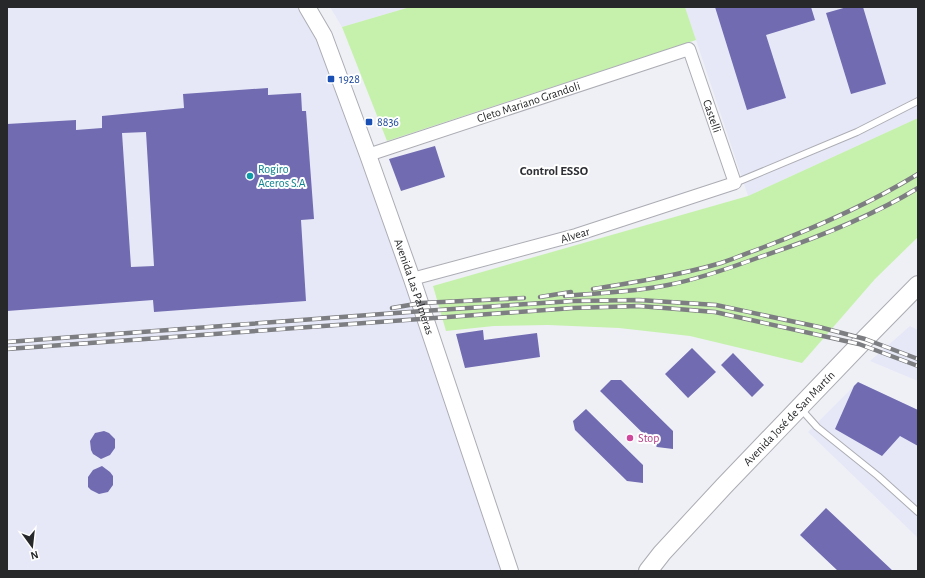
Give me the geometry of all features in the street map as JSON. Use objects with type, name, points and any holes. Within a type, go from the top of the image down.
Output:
[{"type":"main road","name":"Avenida Las Palmeras","points":[[307,7],[324,36],[368,155],[412,279],[510,571]]},
{"type":"main road","name":"Avenida José de San Martín","points":[[648,571],[662,553],[799,407],[918,285]]},
{"type":"main road","name":"Avenida José de San Martín","points":[[639,571],[662,553]]},
{"type":"street","name":"Cleto Mariano Grandoli","points":[[368,155],[689,49]]},
{"type":"street","name":"Castelli","points":[[689,49],[735,183]]},
{"type":"street","name":"Alvear","points":[[412,279],[576,235],[735,183]]},
{"type":"lane","points":[[735,183],[857,132],[918,101]]},
{"type":"lane","points":[[799,407],[817,426],[878,476],[918,512]]},
{"type":"shaded area","points":[[7,7],[307,7],[510,571],[7,571]]},
{"type":"shaded area","points":[[330,7],[410,7],[342,27]]},
{"type":"shaded area","points":[[685,7],[918,7],[918,118],[748,196]]},
{"type":"shaded area","points":[[910,326],[918,330],[918,381],[870,361]]},
{"type":"shaded area","points":[[858,382],[918,410],[918,538],[808,432]]},
{"type":"green space","points":[[410,7],[685,7],[696,40],[387,141],[342,27]]},
{"type":"green space","points":[[918,118],[918,237],[875,279],[802,363],[690,336],[619,328],[548,325],[494,326],[446,331],[433,286],[748,196]]},
{"type":"building","points":[[715,7],[811,7],[815,20],[766,35],[786,98],[747,110]]},
{"type":"building","points":[[847,7],[863,7],[886,84],[851,94],[826,13]]},
{"type":"building","name":"Rogiro Aceros S.A","points":[[268,88],[268,95],[301,93],[302,111],[306,111],[314,219],[301,220],[306,301],[154,312],[153,300],[7,311],[7,124],[76,120],[76,130],[102,128],[102,116],[184,108],[183,94]],"holes":[[[146,132],[154,266],[131,267],[122,133]]]},
{"type":"building","points":[[435,146],[445,177],[401,191],[389,159]]},
{"type":"building","points":[[483,330],[484,340],[537,333],[540,357],[465,368],[456,334]]},
{"type":"building","points":[[692,348],[716,372],[688,398],[665,374]]},
{"type":"building","points":[[733,353],[764,385],[752,397],[721,365]]},
{"type":"building","points":[[611,380],[621,380],[673,431],[673,449],[657,447],[600,391]]},
{"type":"building","points":[[858,382],[918,410],[918,446],[900,436],[882,456],[835,429],[854,386]]},
{"type":"building","points":[[586,409],[643,465],[643,483],[627,481],[575,430],[573,421]]},
{"type":"building","points":[[104,431],[109,433],[115,439],[115,448],[110,455],[101,459],[93,454],[90,441],[95,433]]},
{"type":"building","points":[[102,466],[113,476],[113,485],[108,492],[99,494],[88,487],[88,477],[93,470]]},
{"type":"building","points":[[826,508],[893,571],[838,571],[800,535]]},
{"type":"railway","points":[[593,289],[674,275],[727,261],[823,223],[881,195],[918,174]]},
{"type":"railway","points":[[565,296],[655,287],[680,283],[714,273],[801,243],[841,227],[880,209],[918,188]]},
{"type":"railway","points":[[540,297],[571,292]]},
{"type":"railway","points":[[392,308],[421,303],[524,298]]},
{"type":"railway","points":[[7,342],[573,301],[639,300],[716,305],[819,327],[865,339],[918,359]]},
{"type":"railway","points":[[7,349],[573,308],[639,306],[715,312],[859,344],[918,366]]},
{"type":"place","name":"1928","points":[[331,79]]},
{"type":"place","name":"8836","points":[[369,122]]},
{"type":"place","name":"Rogiro Aceros S.A","points":[[250,176]]},
{"type":"place","name":"Stop","points":[[630,438]]},
{"type":"district","name":"Control ESSO","points":[[554,170]]}]
